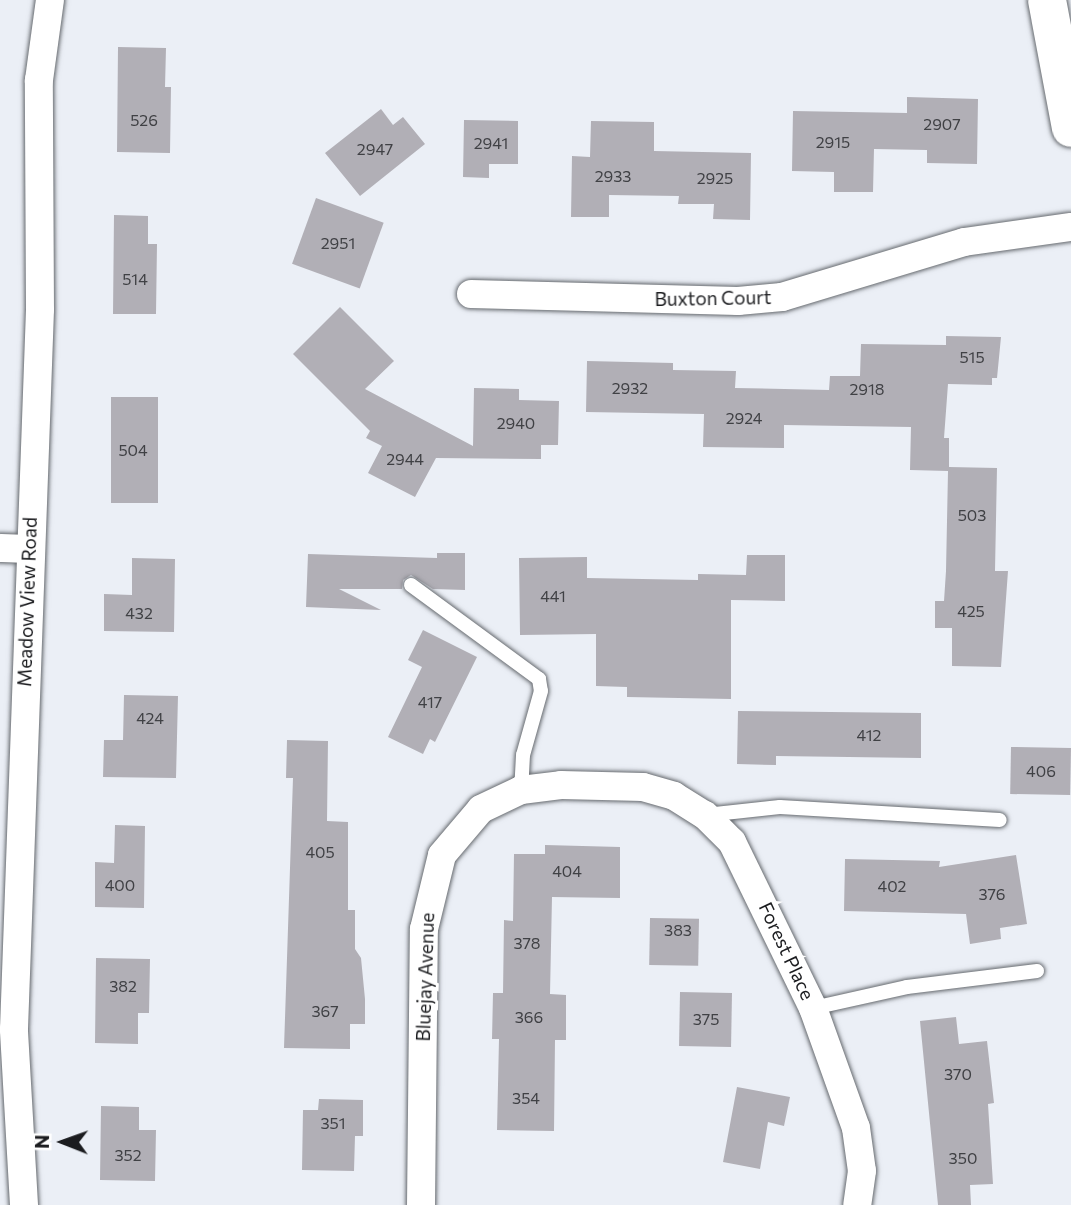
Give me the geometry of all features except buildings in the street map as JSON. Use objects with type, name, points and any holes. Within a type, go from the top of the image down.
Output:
[{"type":"main road","points":[[1047,0],[1071,128]]},
{"type":"street","name":"Meadow View Road","points":[[24,1205],[14,1029],[28,549],[40,309],[39,80],[50,0]]},
{"type":"street","name":"Buxton Court","points":[[471,294],[738,301],[782,297],[964,242],[1071,227]]},
{"type":"street","points":[[0,548],[28,549]]},
{"type":"street","name":"Bluejay Avenue","points":[[421,1205],[424,929],[430,891],[442,855],[459,831],[481,809],[521,790],[604,785]]},
{"type":"street","name":"Forest Place","points":[[604,785],[643,788],[674,796],[705,815],[732,842],[752,877],[813,1007],[856,1128],[862,1171],[857,1205]]},
{"type":"lane","points":[[411,584],[539,680],[541,691],[523,755],[521,790]]},
{"type":"lane","points":[[705,815],[780,807],[1000,820]]},
{"type":"lane","points":[[813,1007],[907,987],[1037,971]]}]
